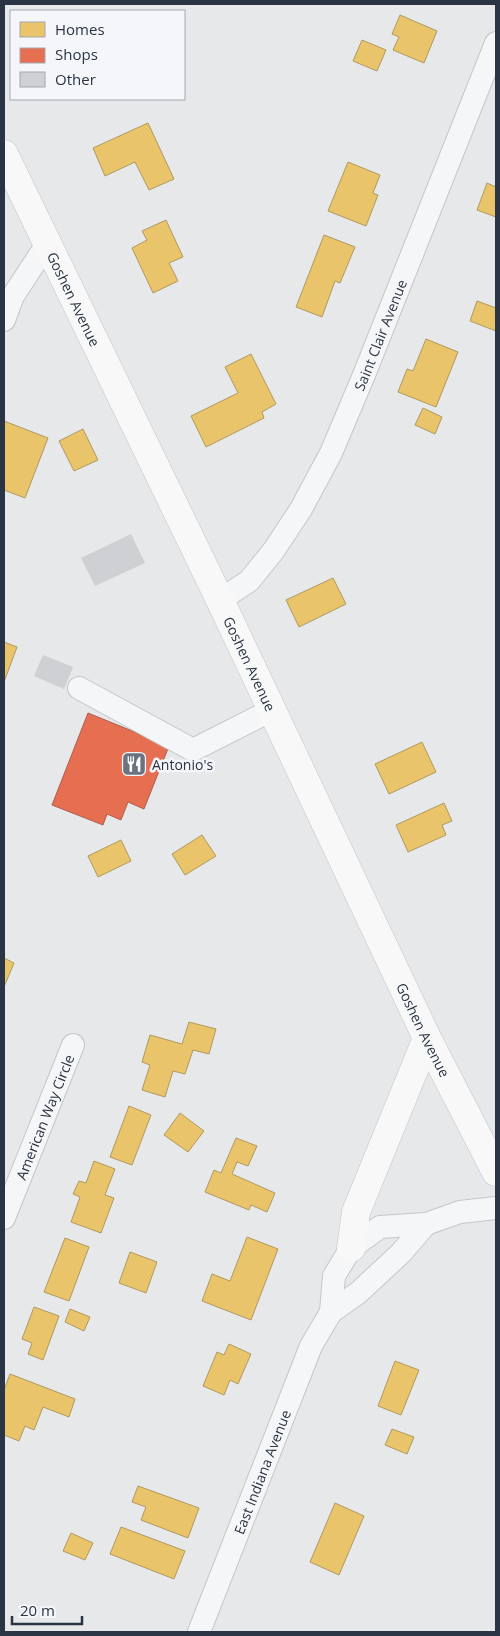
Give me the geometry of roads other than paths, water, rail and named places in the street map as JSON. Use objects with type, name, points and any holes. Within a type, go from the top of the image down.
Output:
[{"type":"main road","name":"Goshen Avenue","points":[[4,154],[220,600],[427,1038],[496,1172]]},
{"type":"main road","points":[[351,1248],[356,1212],[427,1038]]},
{"type":"street","name":"Saint Clair Avenue","points":[[220,600],[249,581],[274,550],[301,509],[331,453],[496,44]]},
{"type":"street","points":[[4,320],[13,296],[47,244]]},
{"type":"street","points":[[79,688],[193,750],[272,710]]},
{"type":"street","name":"American Way Circle","points":[[4,1218],[73,1045]]},
{"type":"street","name":"East Indiana Avenue","points":[[331,1312],[334,1276],[351,1248],[380,1227],[426,1224],[460,1212],[496,1208]]},
{"type":"street","name":"East Indiana Avenue","points":[[199,1632],[311,1346],[331,1312],[358,1292],[401,1253],[426,1224]]},
{"type":"place","name":"Antonio's","points":[[134,764]]}]
